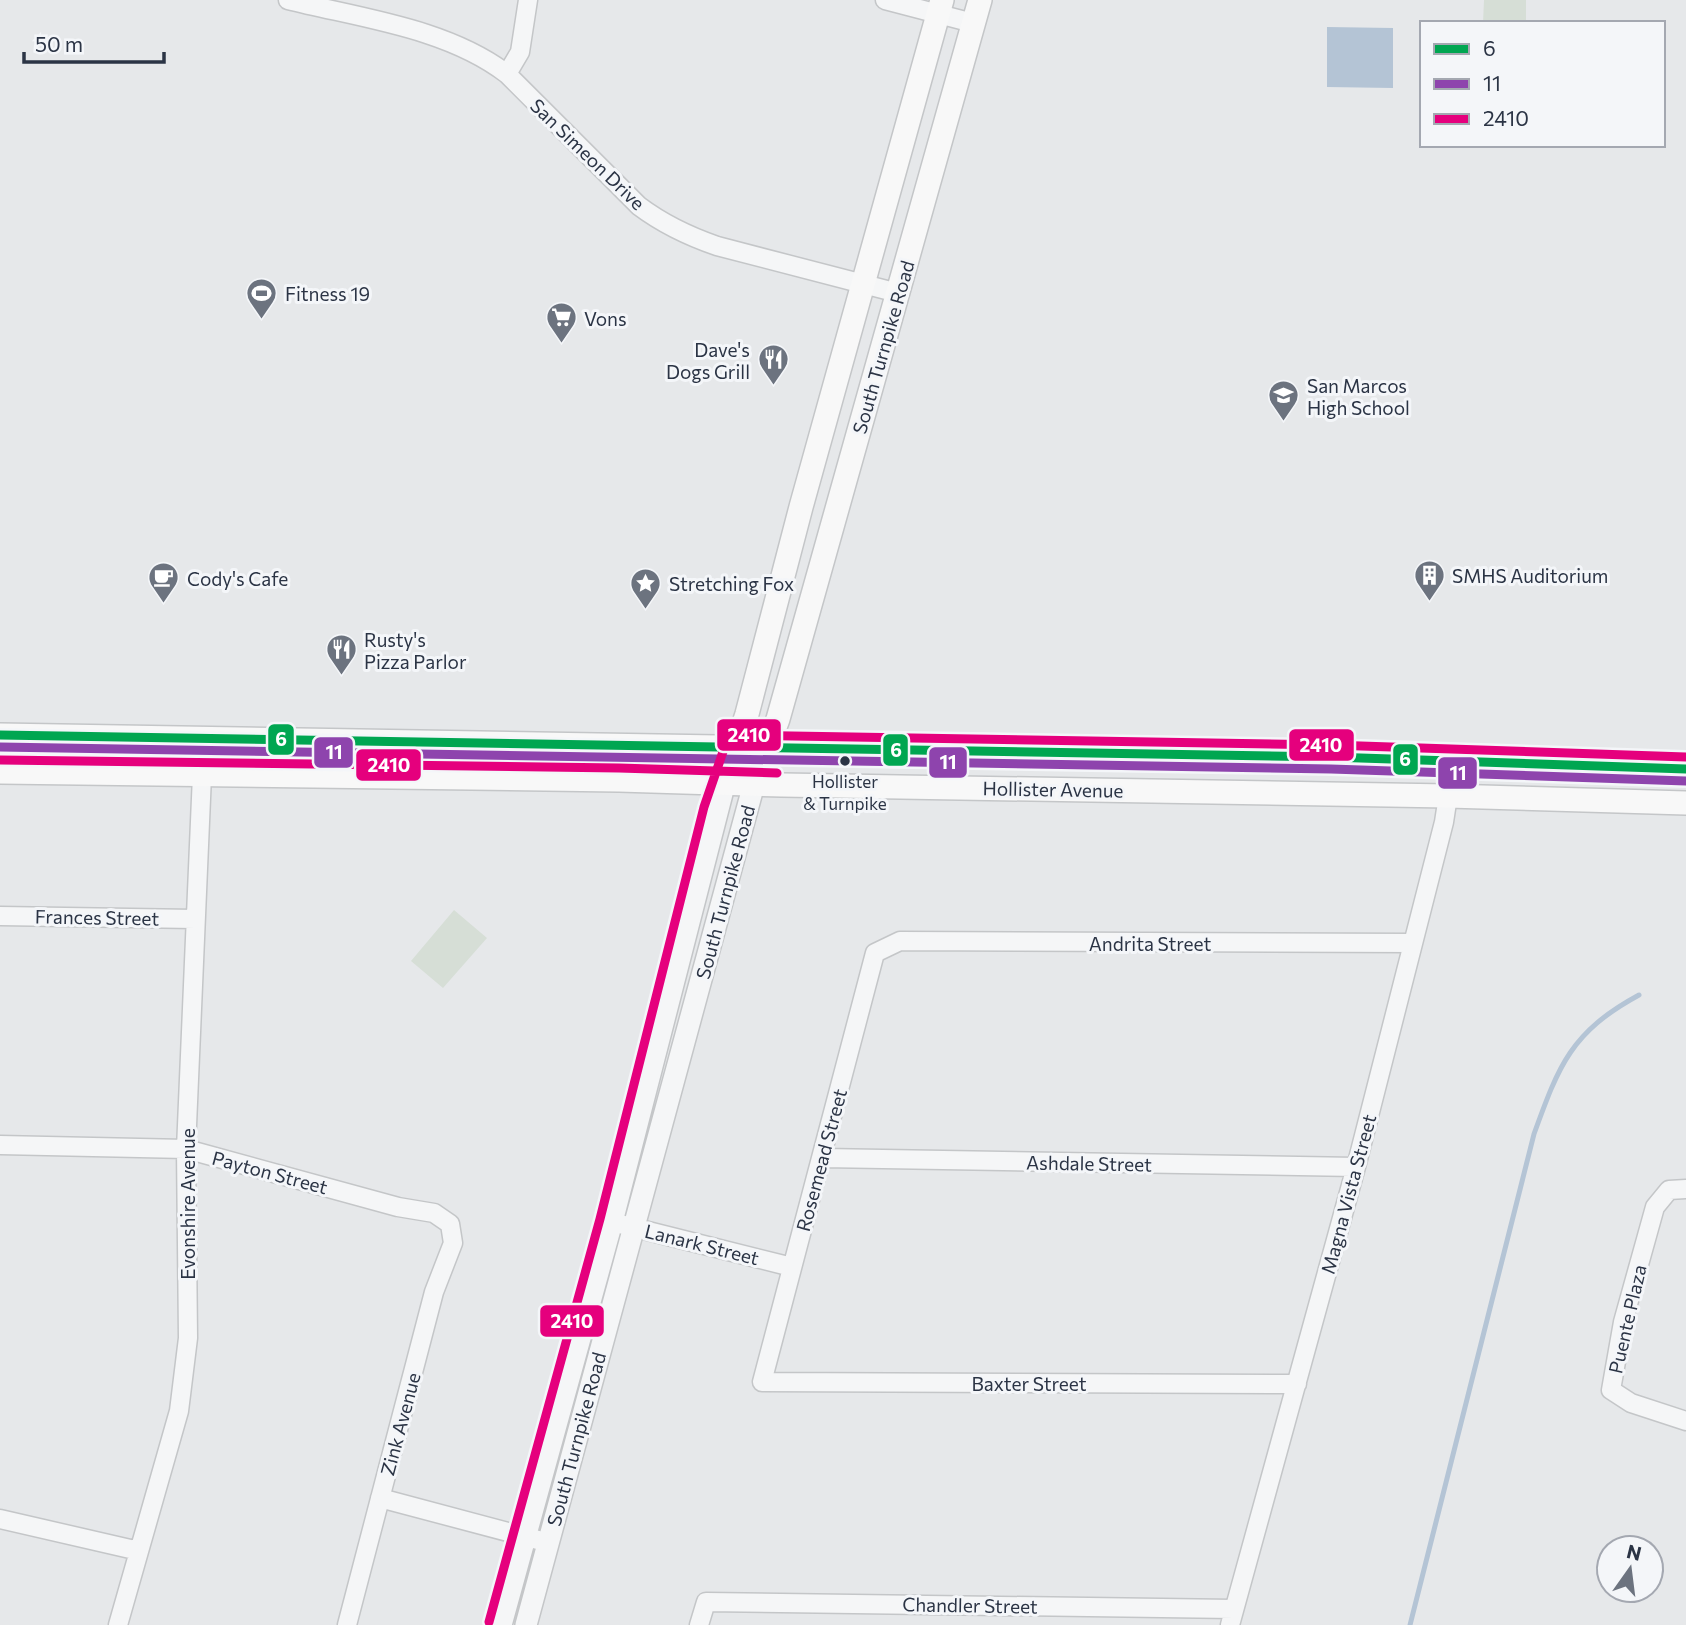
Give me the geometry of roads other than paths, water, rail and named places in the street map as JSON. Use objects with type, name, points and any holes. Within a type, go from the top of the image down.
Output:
[{"type":"main road","name":"South Turnpike Road","points":[[754,784],[768,747],[979,0]]},
{"type":"main road","name":"South Turnpike Road","points":[[725,782],[738,747],[801,507],[941,7]]},
{"type":"main road","name":"Hollister Avenue","points":[[0,735],[1447,760],[1686,769]]},
{"type":"main road","name":"Hollister Avenue","points":[[0,772],[725,782],[1686,803]]},
{"type":"street","name":"San Simeon Drive","points":[[288,0],[420,32],[459,45],[486,58],[507,74],[621,188],[662,223],[717,246],[898,293]]},
{"type":"street","points":[[507,74],[520,52],[528,0]]},
{"type":"street","points":[[885,0],[941,7],[973,23]]},
{"type":"street","name":"Magna Vista Street","points":[[1232,1617],[1356,1167],[1444,822],[1448,796],[1447,760]]},
{"type":"street","name":"Evonshire Avenue","points":[[118,1625],[179,1411],[188,1338],[186,1149],[202,775]]},
{"type":"street","name":"South Turnpike Road","points":[[526,1625],[549,1543],[725,782]]},
{"type":"street","name":"South Turnpike Road","points":[[501,1625],[525,1537],[754,784]]},
{"type":"street","name":"Frances Street","points":[[0,916],[195,919]]},
{"type":"street","name":"Andrita Street","points":[[889,945],[901,941],[1413,943]]},
{"type":"street","name":"Rosemead Street","points":[[762,1382],[875,953],[889,945]]},
{"type":"street","name":"Payton Street","points":[[0,1145],[186,1149],[398,1207],[434,1213],[450,1224]]},
{"type":"street","name":"Ashdale Street","points":[[823,1158],[1356,1167]]},
{"type":"street","name":"Puente Plaza","points":[[1672,1186],[1656,1206],[1604,1395],[1686,1421]]},
{"type":"street","name":"Zink Avenue","points":[[347,1625],[433,1292],[453,1243],[450,1224]]},
{"type":"street","name":"Lanark Street","points":[[622,1224],[792,1267]]},
{"type":"street","name":"Baxter Street","points":[[762,1382],[1297,1384]]},
{"type":"street","points":[[380,1498],[549,1543]]},
{"type":"street","points":[[0,1519],[139,1551]]},
{"type":"street","name":"Chandler Street","points":[[699,1625],[706,1602],[1232,1617]]},
{"type":"water","points":[[1327,27],[1393,28],[1393,88],[1327,87]]},
{"type":"waterway","points":[[1410,1625],[1534,1134],[1551,1088],[1570,1052],[1597,1023],[1639,995]]},
{"type":"place","name":"Fitness 19","points":[[262,320]]},
{"type":"place","name":"Vons","points":[[561,345]]},
{"type":"place","name":"Dave's Dogs Grill","points":[[773,387]]},
{"type":"place","name":"San Marcos High School","points":[[1284,423]]},
{"type":"place","name":"SMHS Auditorium","points":[[1429,602]]},
{"type":"place","name":"Cody's Cafe","points":[[164,605]]},
{"type":"place","name":"Stretching Fox","points":[[646,610]]},
{"type":"place","name":"Rusty's Pizza Parlor","points":[[341,677]]},
{"type":"place","name":"Hollister & Turnpike","points":[[845,761]]}]
